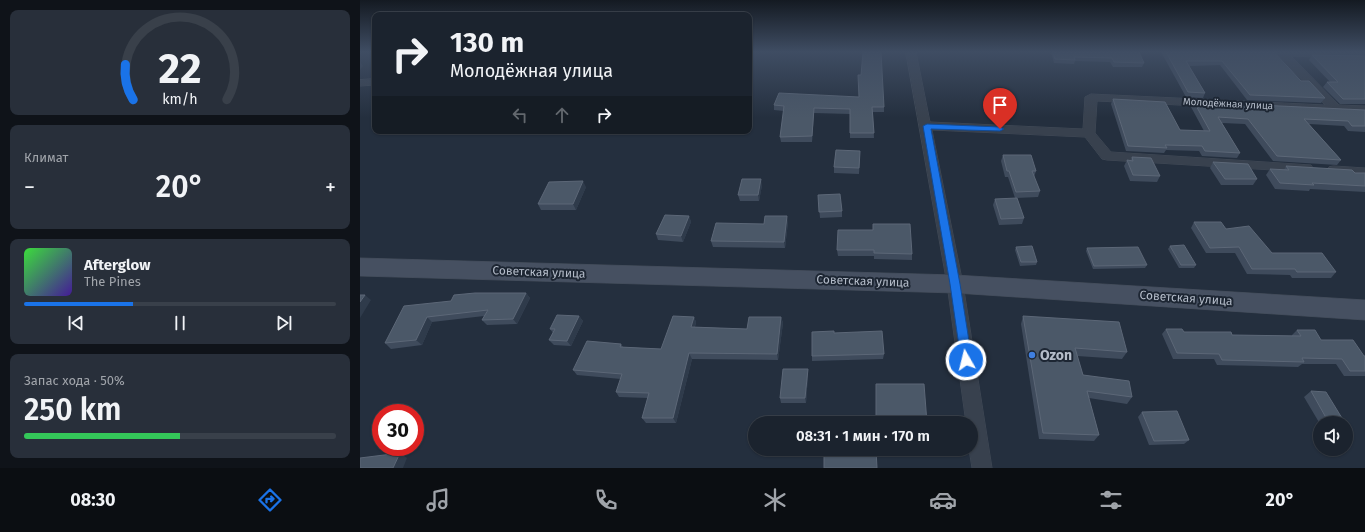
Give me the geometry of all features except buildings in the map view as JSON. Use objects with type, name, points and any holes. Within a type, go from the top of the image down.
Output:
[{"type":"main road","name":"Советская улица","points":[[360,268],[955,284],[1365,310]]},
{"type":"street","points":[[916,74],[927,126],[955,284],[982,468]]},
{"type":"street","points":[[1302,74],[1336,109]]},
{"type":"street","points":[[360,84],[372,82]]},
{"type":"street","name":"Молодёжная улица","points":[[1089,133],[1091,97],[1365,110]]},
{"type":"street","points":[[927,126],[1089,133],[1106,156],[1365,172]]},
{"type":"place","name":"Ozon","points":[[1032,355]]},
{"type":"route","points":[[966,360],[955,284],[927,126],[1000,129]]}]
